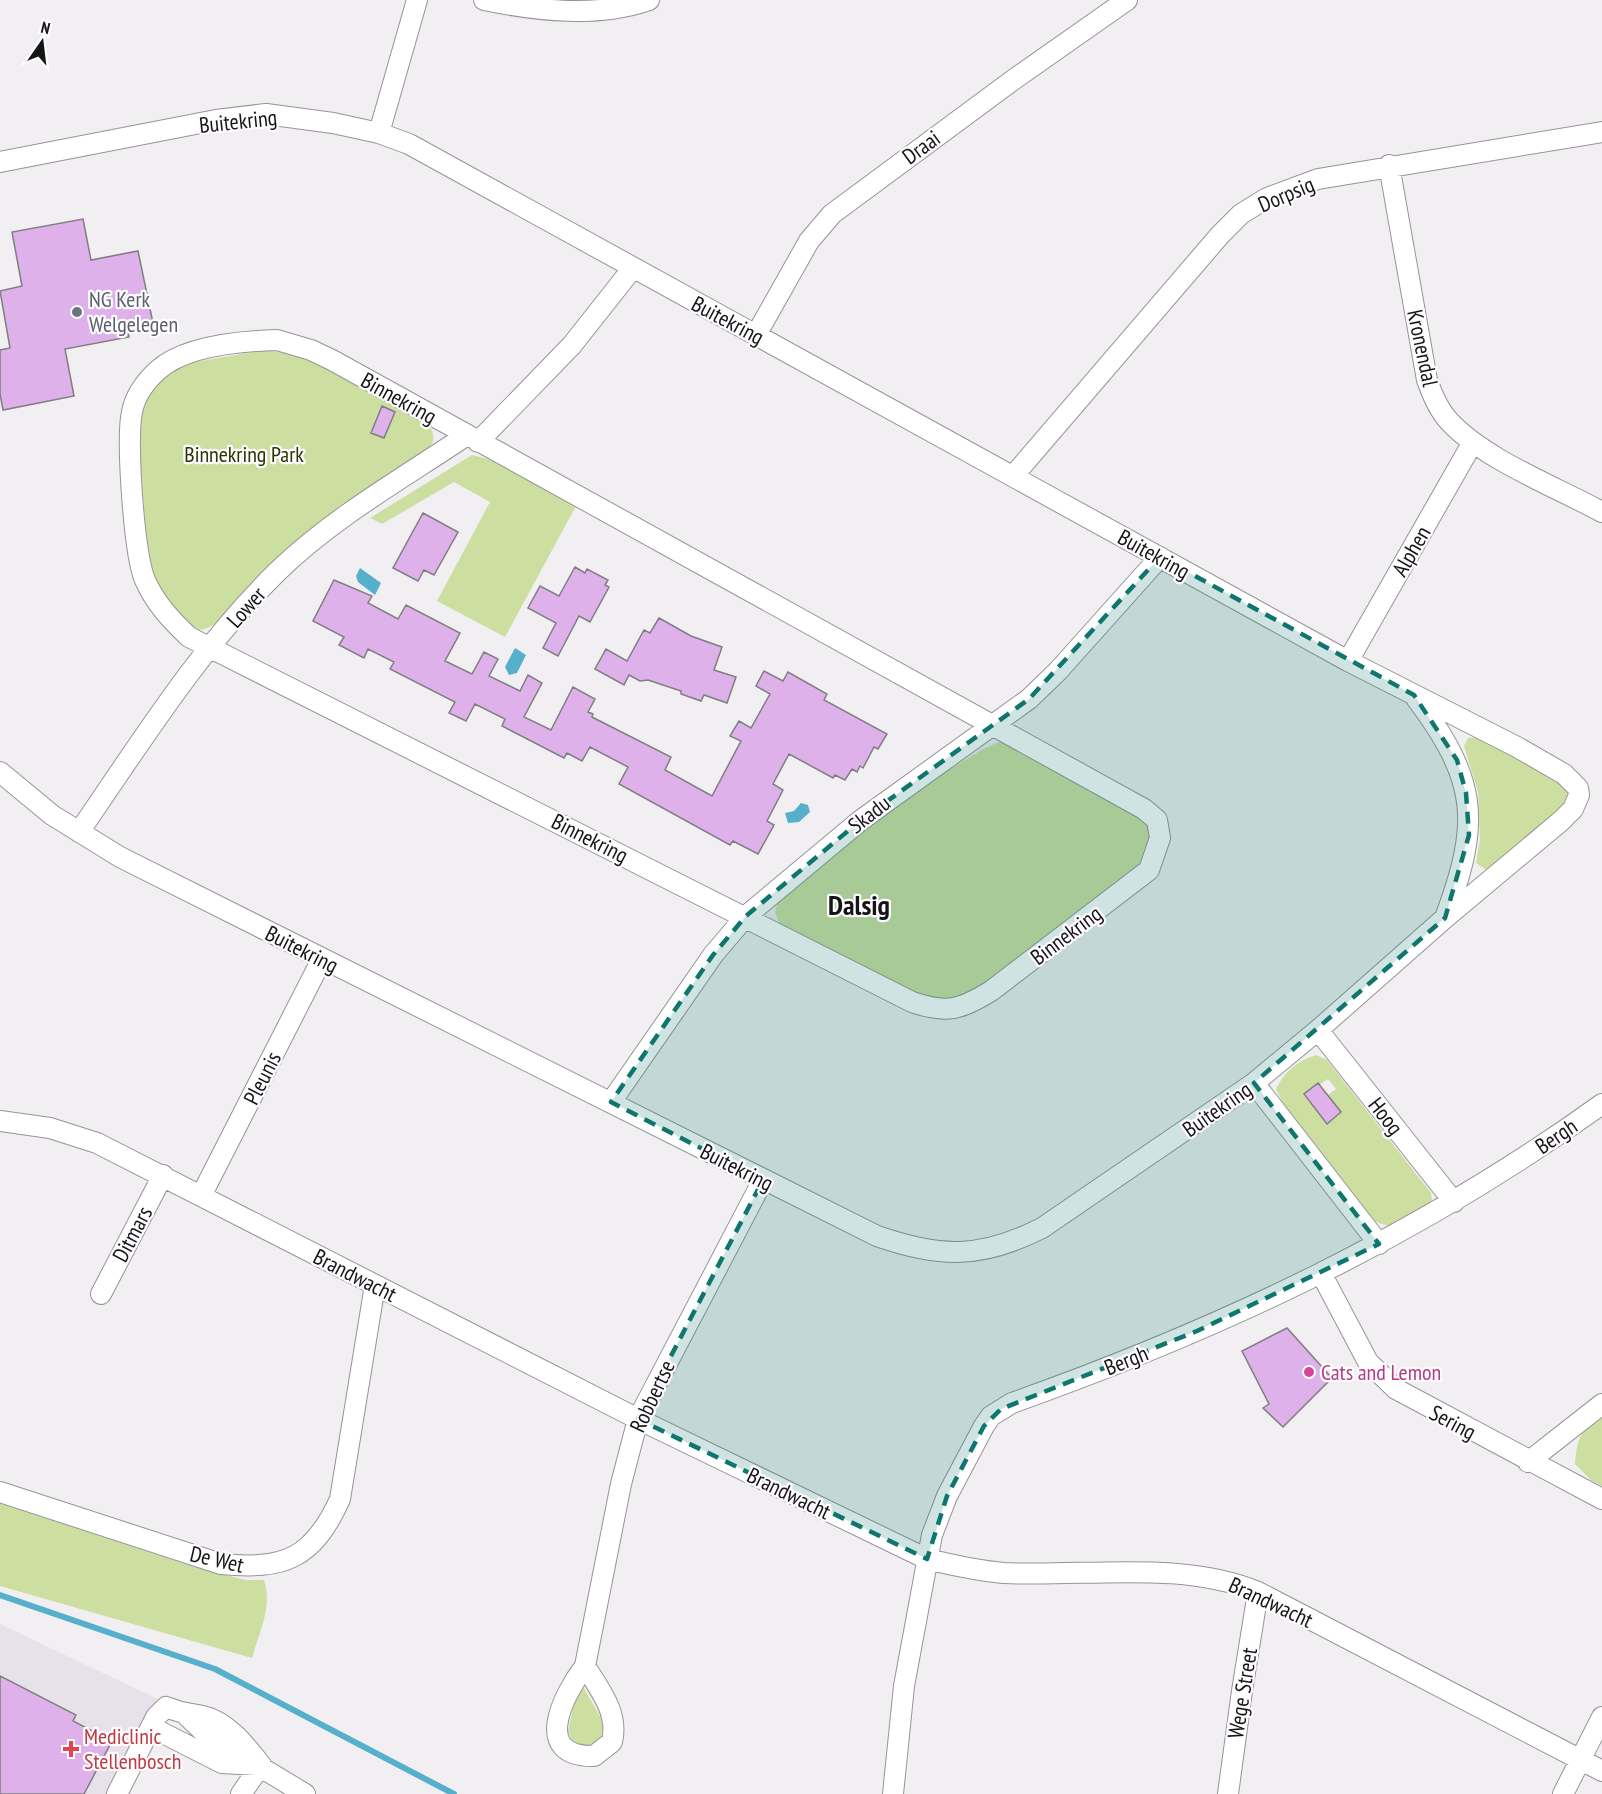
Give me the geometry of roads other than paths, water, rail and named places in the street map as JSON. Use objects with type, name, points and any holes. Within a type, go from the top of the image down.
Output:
[{"type":"street","points":[[379,133],[417,0]]},
{"type":"street","points":[[484,0],[576,12],[619,8],[650,0]]},
{"type":"street","name":"Draai","points":[[756,335],[809,242],[832,214],[1013,80],[1127,0]]},
{"type":"street","name":"Buitekring","points":[[0,162],[216,120],[266,114],[304,118],[379,133],[409,144],[633,269],[1014,475],[1348,661],[1516,747],[1564,774],[1578,788],[1577,801],[1561,821],[1254,1083],[1042,1228],[1015,1242],[974,1252],[939,1253],[904,1246],[877,1236],[120,856],[52,815],[0,772]]},
{"type":"street","name":"Dorpsig","points":[[1014,475],[1220,235],[1241,214],[1267,198],[1318,179],[1389,165],[1602,132]]},
{"type":"street","name":"Kronendal","points":[[1389,165],[1427,380],[1434,399],[1448,420],[1473,442],[1602,512]]},
{"type":"street","name":"Lower","points":[[79,832],[181,684],[209,648],[278,571],[348,514],[473,439],[572,345],[633,269]]},
{"type":"street","name":"Binnekring","points":[[277,340],[311,350],[332,360],[473,439],[1121,795],[1157,820],[1160,838],[1149,870],[991,991],[967,1006],[951,1010],[932,1009],[912,1002],[746,916],[209,648],[189,637],[167,615],[144,578],[138,558],[129,439],[130,422],[137,395],[160,368],[210,348],[277,340]]},
{"type":"street","name":"Alphen","points":[[1348,661],[1473,442]]},
{"type":"street","name":"Skadu","points":[[611,1102],[713,955],[746,916],[861,820],[1029,699],[1058,671],[1160,557]]},
{"type":"street","name":"Buitekring","points":[[1414,695],[1440,730],[1457,760],[1466,794],[1469,835],[1461,875],[1445,918]]},
{"type":"street","name":"Pleunis","points":[[201,1196],[322,959]]},
{"type":"street","name":"Hoog","points":[[1318,1030],[1454,1202]]},
{"type":"street","points":[[1254,1083],[1379,1244]]},
{"type":"street","name":"Bergh","points":[[893,1794],[904,1686],[932,1535],[947,1496],[984,1426],[1001,1409],[1197,1331],[1322,1275],[1454,1202],[1556,1137],[1602,1104]]},
{"type":"street","name":"Brandwacht","points":[[0,1121],[50,1128],[97,1143],[163,1174],[201,1196],[638,1419],[927,1559],[1003,1573],[1202,1576],[1231,1581],[1258,1592],[1602,1771]]},
{"type":"street","name":"Ditmars","points":[[100,1294],[163,1174]]},
{"type":"street","name":"Robbertse","points":[[585,1666],[621,1484],[638,1419],[763,1180]]},
{"type":"street","name":"Sering","points":[[1322,1275],[1368,1362],[1379,1376],[1423,1406],[1602,1499]]},
{"type":"street","name":"De Wet","points":[[0,1492],[221,1564],[256,1567],[277,1564],[298,1555],[316,1539],[332,1517],[340,1499],[375,1285]]},
{"type":"street","points":[[1528,1462],[1602,1404]]},
{"type":"street","name":"Wege Street","points":[[1228,1794],[1258,1592]]},
{"type":"street","points":[[117,1794],[151,1727],[161,1710],[166,1707],[187,1716],[204,1716],[233,1733],[261,1765],[305,1794]]},
{"type":"street","points":[[1563,1794],[1602,1717]]},
{"type":"street","points":[[151,1727],[222,1762],[261,1765]]},
{"type":"street","points":[[241,1794],[261,1765]]},
{"type":"water","points":[[360,568],[381,583],[375,595],[358,582],[356,576]]},
{"type":"water","points":[[515,648],[526,655],[517,673],[509,675],[505,667]]},
{"type":"water","points":[[801,803],[808,805],[810,812],[799,822],[788,823],[785,813],[794,811]]},
{"type":"waterway","points":[[0,1595],[215,1669],[454,1794]]},
{"type":"place","name":"NG Kerk Welgelegen","points":[[77,312]]},
{"type":"place","name":"Cats and Lemon","points":[[1309,1372]]},
{"type":"place","name":"Mediclinic Stellenbosch","points":[[71,1749]]},
{"type":"district","name":"Dalsig","points":[[859,905]]},
{"type":"park label","name":"Binnekring Park","points":[[244,454]]}]
